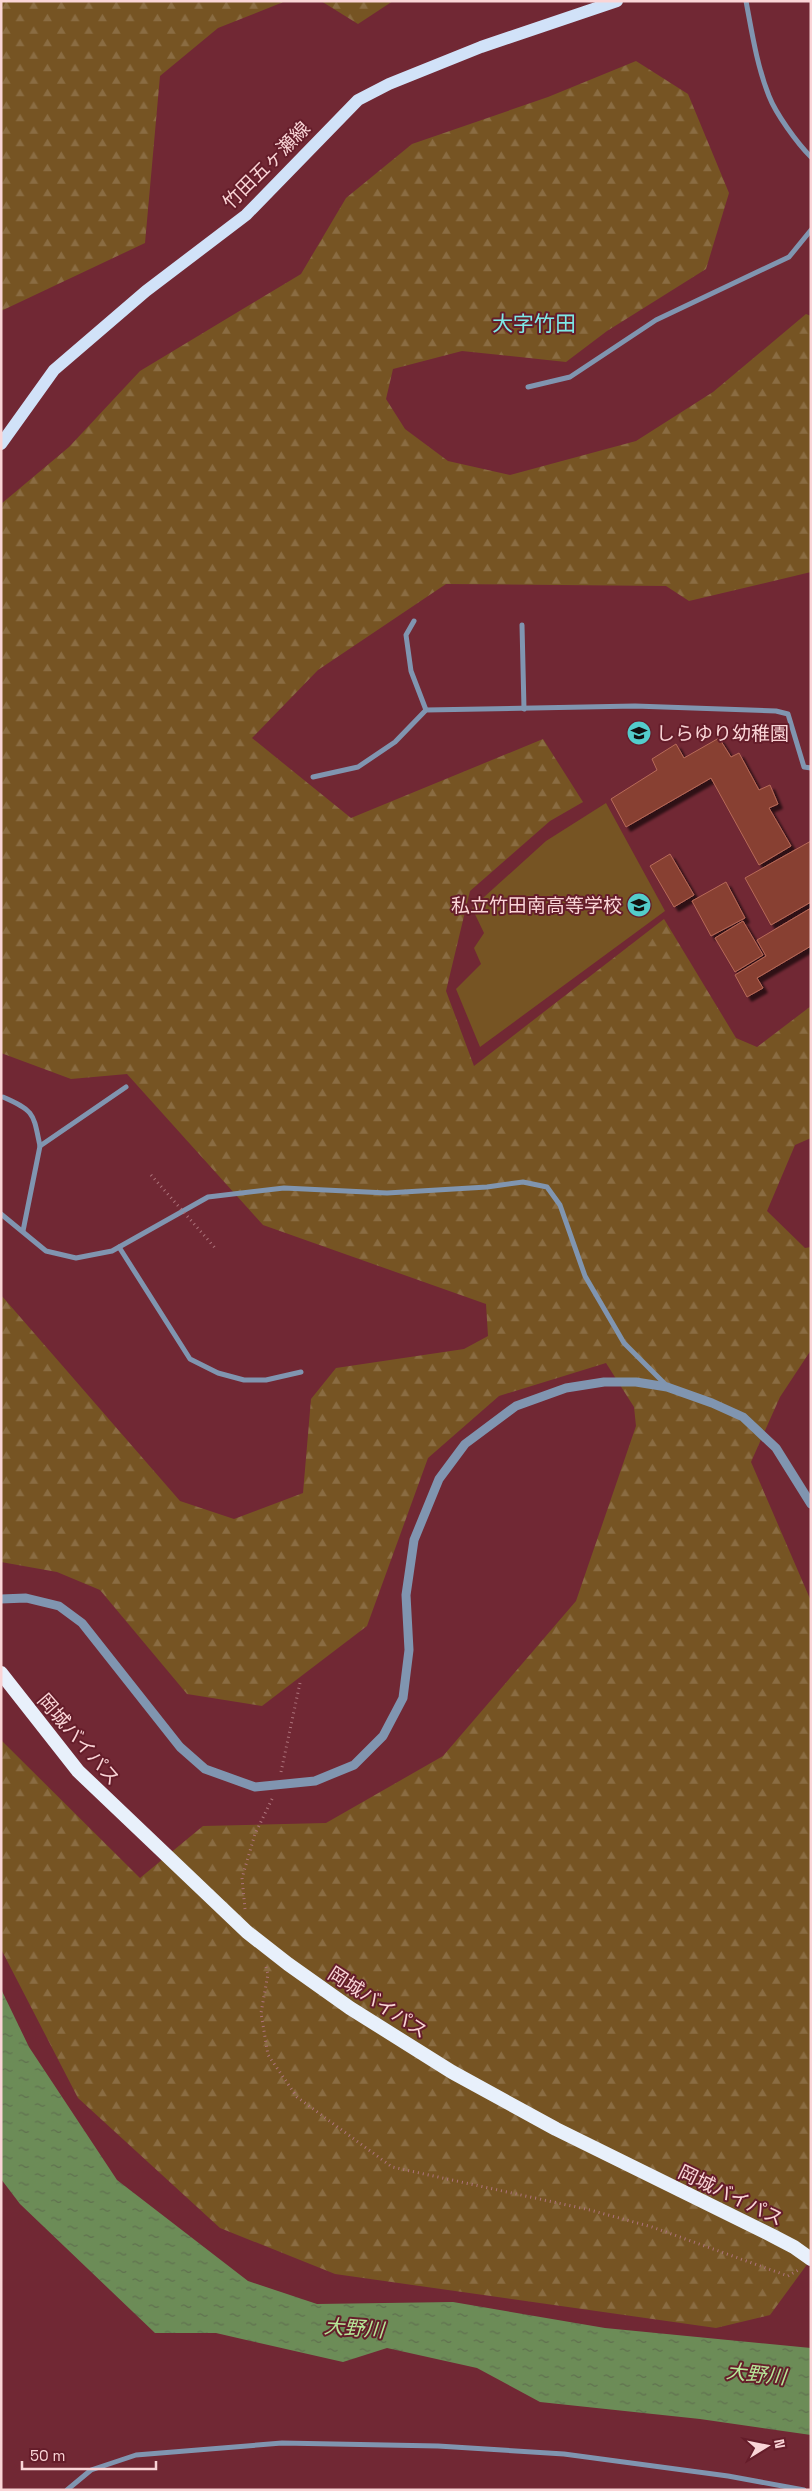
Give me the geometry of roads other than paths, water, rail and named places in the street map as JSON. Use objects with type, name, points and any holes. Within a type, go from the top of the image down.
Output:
[{"type":"highway","name":"岡城バイパス","points":[[1,1673],[78,1771],[247,1932],[350,2008],[452,2072],[556,2129],[794,2247],[807,2263]]},
{"type":"main road","name":"竹田五ヶ瀬線","points":[[1,444],[54,370],[146,291],[246,215],[358,100],[389,84],[481,47],[617,1]]},
{"type":"street","points":[[746,1],[754,45],[769,97],[802,148],[811,157]]},
{"type":"street","points":[[528,387],[570,377],[656,320],[789,256],[811,230]]},
{"type":"street","points":[[414,621],[406,635],[411,671],[426,710]]},
{"type":"street","points":[[522,625],[524,709]]},
{"type":"street","points":[[313,776],[358,767],[395,742],[426,710],[635,706],[776,711],[788,714],[804,767],[811,768]]},
{"type":"street","points":[[40,1146],[126,1086]]},
{"type":"street","points":[[3,1097],[26,1107],[34,1120],[40,1146],[23,1231]]},
{"type":"street","points":[[1,1214],[46,1251],[76,1258],[112,1251],[208,1197],[284,1188],[387,1193],[487,1187],[523,1182],[547,1186],[560,1206],[585,1276],[624,1343],[667,1387]]},
{"type":"street","points":[[119,1247],[190,1358],[218,1373],[244,1380],[266,1380],[301,1372]]},
{"type":"street","points":[[1,1599],[26,1598],[59,1606],[82,1623],[180,1747],[205,1769],[255,1787],[315,1781],[354,1766],[383,1736],[403,1698],[408,1650],[406,1595],[414,1540],[439,1479],[465,1444],[516,1406],[566,1388],[604,1382],[636,1382],[667,1387],[712,1402],[743,1417],[776,1448],[811,1504]]},
{"type":"street","points":[[67,2490],[91,2470],[136,2455],[282,2443],[438,2446],[564,2454],[728,2476],[804,2490]]},
{"type":"water","name":"大野川","points":[[1,1989],[29,2047],[117,2180],[248,2281],[317,2304],[453,2302],[605,2328],[811,2348],[811,2435],[700,2419],[540,2402],[477,2368],[387,2348],[343,2362],[216,2333],[155,2333],[20,2204],[1,2179]]},
{"type":"place","name":"しらゆり幼稚園","points":[[639,733]]},
{"type":"place","name":"私立竹田南高等学校","points":[[639,905]]},
{"type":"district","name":"大字竹田","points":[[534,324]]}]
